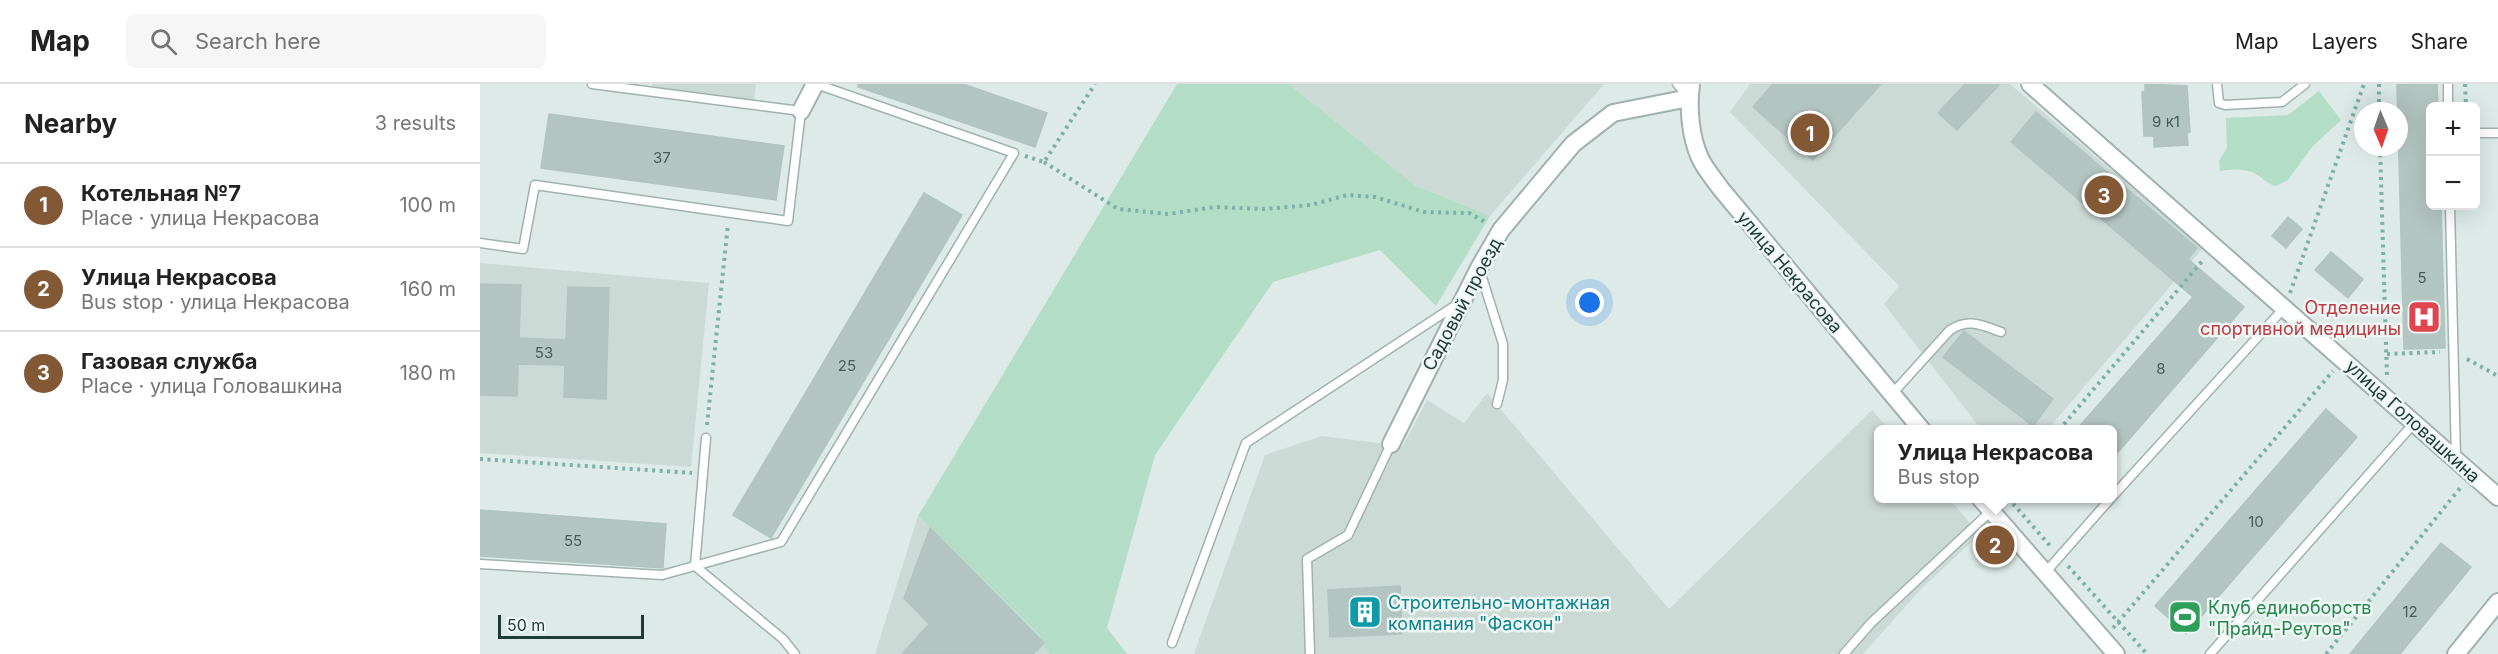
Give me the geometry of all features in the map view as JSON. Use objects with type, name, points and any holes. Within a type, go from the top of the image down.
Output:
[{"type":"street","points":[[801,111],[815,84]]},
{"type":"street","name":"улица Головашкина","points":[[2030,84],[2216,245],[2498,496]]},
{"type":"street","name":"Садовый проезд","points":[[1391,444],[1479,268],[1501,230],[1573,144],[1613,113],[1690,91]]},
{"type":"street","name":"улица Некрасова","points":[[1690,91],[1692,130],[1700,158],[1720,189],[1919,425]]},
{"type":"street","points":[[1986,505],[2116,654]]},
{"type":"street","points":[[2456,654],[2498,602]]},
{"type":"lane","points":[[480,243],[523,249],[535,185],[788,221],[801,111],[739,101],[592,84]]},
{"type":"lane","points":[[480,564],[662,575],[781,542],[1014,153],[815,84]]},
{"type":"lane","points":[[1677,84],[1690,91]]},
{"type":"lane","points":[[2217,84],[2220,103],[2225,105],[2282,102],[2306,84]]},
{"type":"lane","points":[[2448,84],[2448,102]]},
{"type":"lane","points":[[2480,134],[2498,133]]},
{"type":"lane","points":[[2450,210],[2456,459]]},
{"type":"lane","points":[[1479,268],[1503,344],[1503,380],[1497,404]]},
{"type":"lane","points":[[1172,643],[1246,444],[1464,299]]},
{"type":"lane","points":[[2117,492],[2285,307]]},
{"type":"lane","points":[[1892,394],[1950,330],[1961,322],[1981,324],[2001,332]]},
{"type":"lane","points":[[2210,654],[2415,423]]},
{"type":"lane","points":[[695,566],[706,438]]},
{"type":"lane","points":[[1310,654],[1307,559],[1348,535],[1391,444]]},
{"type":"lane","points":[[2045,573],[2107,503]]},
{"type":"lane","points":[[1844,654],[1871,623],[1986,505]]},
{"type":"lane","points":[[695,566],[783,639],[795,654]]},
{"type":"path","points":[[1044,162],[1095,84]]},
{"type":"path","points":[[2285,307],[2364,84]]},
{"type":"path","points":[[2379,84],[2379,102]]},
{"type":"path","points":[[2465,84],[2466,102]]},
{"type":"path","points":[[1014,153],[1044,162],[1118,210],[1168,214],[1215,207],[1264,209],[1311,205],[1347,195],[1375,197],[1424,212],[1469,213],[1501,230]]},
{"type":"path","points":[[2380,156],[2388,399]]},
{"type":"path","points":[[706,438],[729,213]]},
{"type":"path","points":[[2062,425],[2216,245]]},
{"type":"path","points":[[2104,640],[2344,359]]},
{"type":"path","points":[[480,459],[703,474]]},
{"type":"path","points":[[2325,654],[2472,473]]},
{"type":"path","points":[[2012,503],[2147,654]]},
{"type":"shaded area","points":[[652,84],[756,84],[754,101],[652,87]]},
{"type":"shaded area","points":[[1289,84],[1604,84],[1490,216],[1415,185]]},
{"type":"shaded area","points":[[1750,84],[2010,84],[2203,248],[2051,425],[1978,425],[1884,304],[1899,286],[1730,112]]},
{"type":"shaded area","points":[[480,263],[709,283],[691,467],[480,453]]},
{"type":"shaded area","points":[[1487,393],[1669,609],[1872,410],[1885,425],[1874,425],[1874,503],[1953,503],[1980,534],[1921,589],[1863,654],[1194,654],[1265,455],[1322,436],[1403,446],[1427,400],[1464,423]]},
{"type":"shaded area","points":[[918,516],[1039,635],[1049,654],[875,654]]},
{"type":"green space","points":[[1177,84],[1289,84],[1415,185],[1490,216],[1436,306],[1380,250],[1273,282],[1155,455],[1107,628],[1127,654],[1049,654],[1039,635],[918,516]]},
{"type":"green space","points":[[2319,91],[2341,120],[2312,147],[2288,180],[2276,186],[2245,170],[2220,171],[2219,161],[2227,148],[2226,118],[2288,115]]},
{"type":"building","points":[[858,84],[963,84],[1047,113],[1035,147],[858,87]]},
{"type":"building","points":[[1773,84],[1881,84],[1813,160],[1753,107]]},
{"type":"building","points":[[1965,84],[2000,84],[1957,130],[1938,113]]},
{"type":"building","points":[[2145,84],[2187,86],[2190,132],[2187,133],[2188,145],[2154,147],[2154,136],[2144,136],[2142,92],[2145,91]]},
{"type":"building","points":[[2397,84],[2437,84],[2438,102],[2426,102],[2426,210],[2441,210],[2445,348],[2404,349],[2399,156],[2408,156],[2408,102],[2397,102]]},
{"type":"building","points":[[2036,112],[2197,248],[2188,259],[2244,307],[2117,453],[2117,425],[2081,425],[2193,297],[2011,142]]},
{"type":"building","points":[[549,114],[784,146],[776,200],[541,168]]},
{"type":"building","points":[[924,193],[962,215],[771,538],[733,515]]},
{"type":"building","points":[[2288,217],[2302,229],[2286,248],[2272,236]]},
{"type":"building","points":[[2331,252],[2363,279],[2348,298],[2315,270]]},
{"type":"building","points":[[480,284],[521,285],[519,338],[566,340],[568,287],[609,288],[606,399],[564,397],[565,365],[518,364],[517,396],[480,395]]},
{"type":"building","points":[[1964,331],[2053,399],[2032,425],[1943,357]]},
{"type":"building","points":[[2326,409],[2357,437],[2186,634],[2155,606]]},
{"type":"building","points":[[480,510],[666,524],[663,568],[480,556]]},
{"type":"building","points":[[930,528],[1044,643],[1033,654],[902,654],[929,624],[904,598]]},
{"type":"building","points":[[2441,543],[2471,567],[2400,654],[2350,654]]},
{"type":"building","name":"Строительно-монтажная компания \"Фаскон\"","points":[[1400,586],[1402,634],[1330,637],[1328,590]]},
{"type":"place","name":"Котельная №7","points":[[1810,133]]},
{"type":"place","name":"Газовая служба","points":[[2104,195]]},
{"type":"place","name":"Отделение спортивной медицины","points":[[2424,317]]},
{"type":"place","name":"Улица Некрасова","points":[[1995,545]]},
{"type":"place","name":"Строительно-монтажная компания \"Фаскон\"","points":[[1365,612]]},
{"type":"place","name":"Клуб единоборств \"Прайд-Реутов\"","points":[[2185,617]]}]
